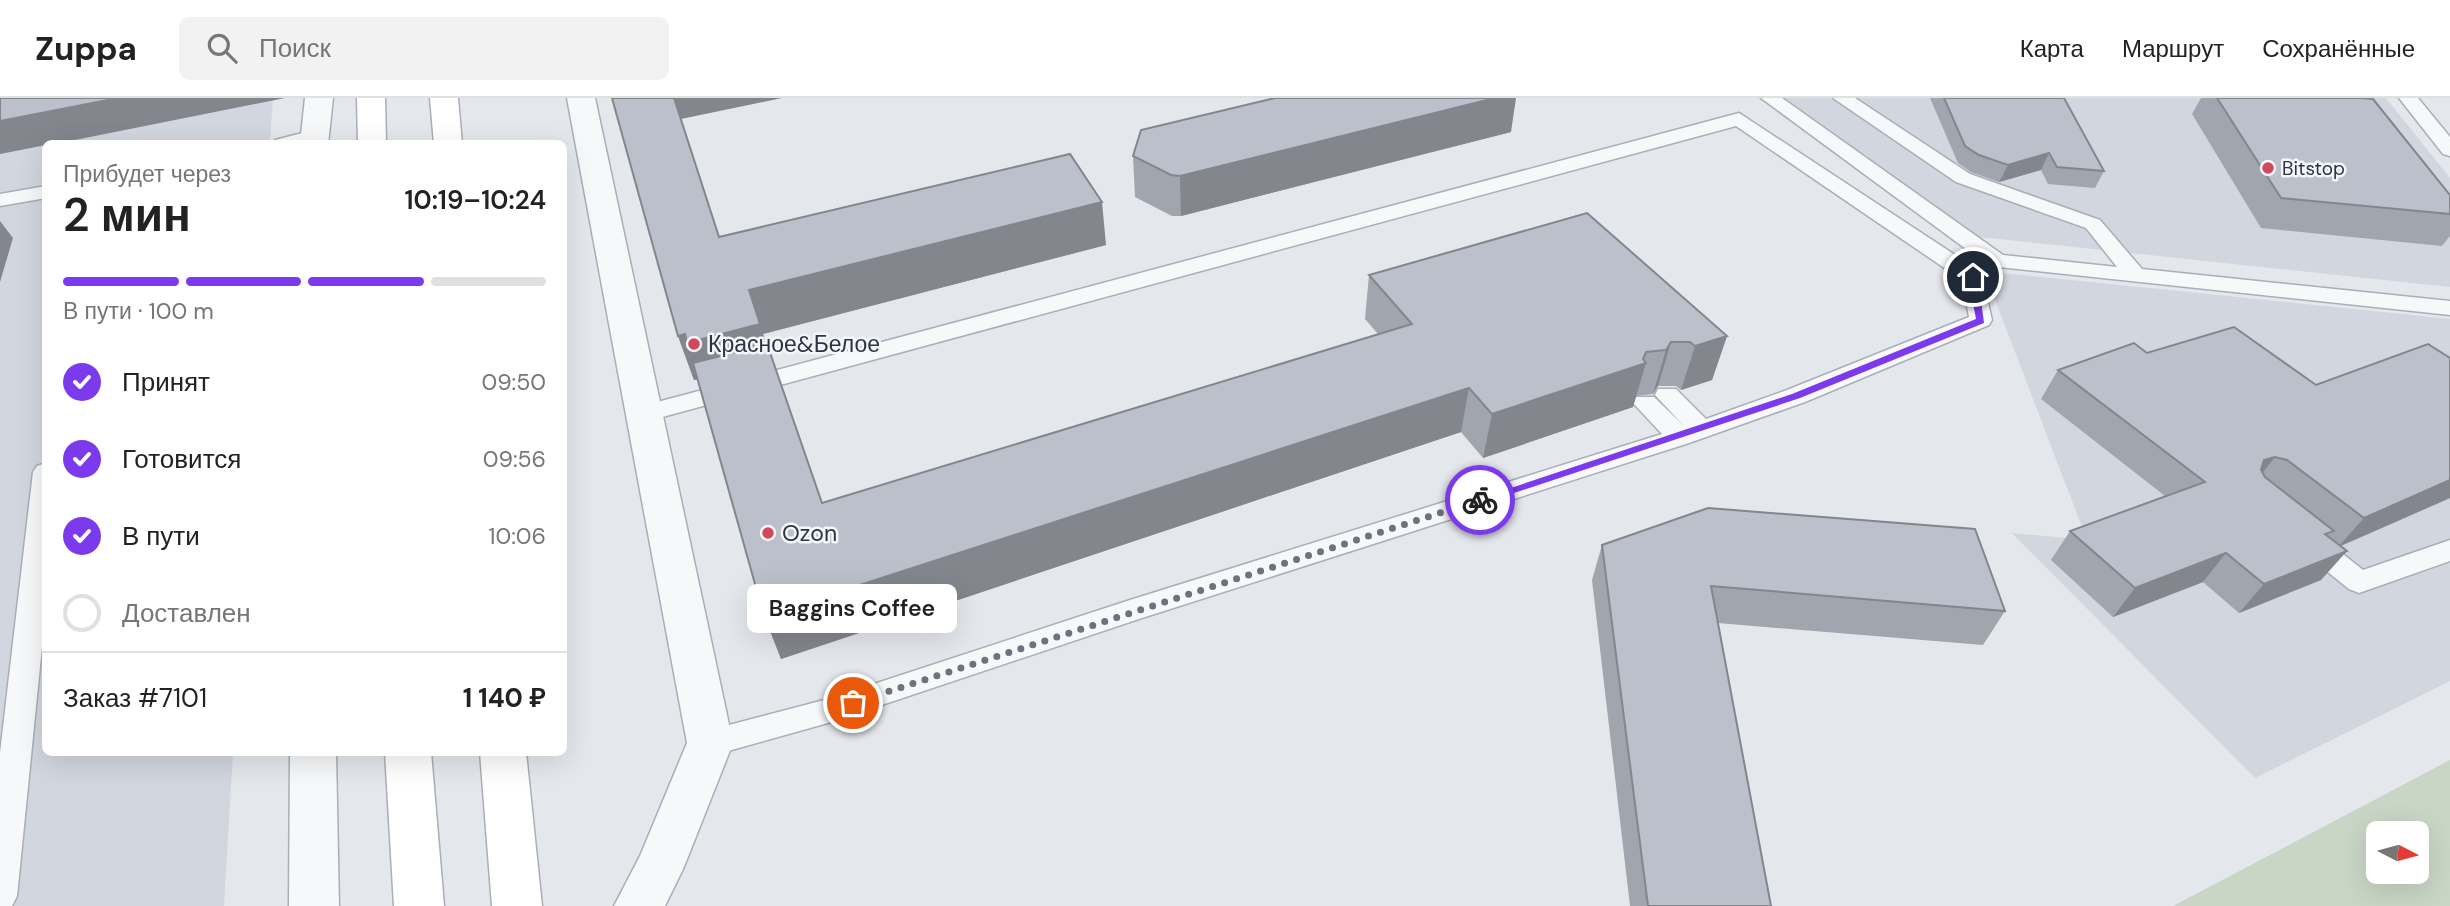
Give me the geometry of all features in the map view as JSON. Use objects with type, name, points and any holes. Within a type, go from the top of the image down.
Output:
[{"type":"main road","points":[[371,98],[372,140]]},
{"type":"main road","points":[[444,98],[448,140]]},
{"type":"main road","points":[[408,756],[419,906]]},
{"type":"main road","points":[[503,756],[517,906]]},
{"type":"street","points":[[314,140],[319,98]]},
{"type":"street","points":[[581,98],[710,743],[660,867],[639,906]]},
{"type":"street","points":[[313,756],[314,906]]},
{"type":"lane","points":[[1770,98],[1997,261],[2450,308]]},
{"type":"lane","points":[[1842,98],[1963,178],[2093,224],[2135,275]]},
{"type":"lane","points":[[2408,98],[2450,150]]},
{"type":"lane","points":[[644,414],[1739,119],[1973,277],[1981,320],[1796,396],[1691,433],[1129,611],[828,711],[710,743]]},
{"type":"lane","points":[[0,200],[42,193]]},
{"type":"lane","points":[[1656,399],[1691,433]]},
{"type":"lane","points":[[0,897],[42,509]]},
{"type":"lane","points":[[2285,523],[2359,582],[2450,550]]},
{"type":"shaded area","points":[[0,98],[273,98],[270,140],[42,140],[42,756],[233,756],[224,906],[0,906]]},
{"type":"shaded area","points":[[1758,98],[2386,98],[2450,178],[2450,287],[1952,234]]},
{"type":"shaded area","points":[[1984,271],[2450,319],[2450,681],[2255,778],[2012,533],[2087,540]]},
{"type":"green space","points":[[2450,760],[2450,906],[2173,906]]},
{"type":"building","points":[[0,98],[118,98],[0,121]]},
{"type":"building","points":[[612,98],[674,98],[719,237],[1070,154],[1102,202],[749,290],[760,324],[687,343],[685,334],[678,336]]},
{"type":"building","points":[[1275,98],[1495,98],[1180,176],[1171,175],[1133,156],[1141,130]]},
{"type":"building","points":[[1944,98],[2064,98],[2104,171],[2057,167],[2049,153],[2008,165],[1979,155],[1965,146]]},
{"type":"building","points":[[2217,98],[2373,99],[2450,195],[2450,214],[2281,198]]},
{"type":"building","points":[[1587,213],[1727,336],[1695,346],[1690,342],[1671,342],[1666,350],[1646,352],[1643,359],[1646,363],[1492,414],[1469,388],[764,616],[693,363],[767,344],[822,503],[1412,324],[1369,275]]},
{"type":"building","points":[[2234,327],[2316,385],[2428,344],[2450,358],[2450,480],[2364,518],[2287,460],[2275,457],[2264,460],[2261,470],[2265,477],[2334,531],[2325,534],[2347,551],[2264,584],[2226,553],[2135,588],[2070,531],[2205,482],[2058,370],[2134,343],[2147,353]]},
{"type":"building","points":[[1708,508],[1975,529],[2005,611],[1711,586],[1771,906],[1648,906],[1602,545]]},
{"type":"way so far","points":[[853,703],[1129,611],[1480,500]]},
{"type":"place","name":"Bitstop","points":[[2268,168]]},
{"type":"place","name":"Красное&Белое","points":[[694,344]]},
{"type":"place","name":"Ozon","points":[[768,533]]},
{"type":"place","name":"Baggins Coffee","points":[[853,703]]},
{"type":"route","points":[[1480,500],[1680,437],[1796,396],[1981,320],[1973,277]]}]
